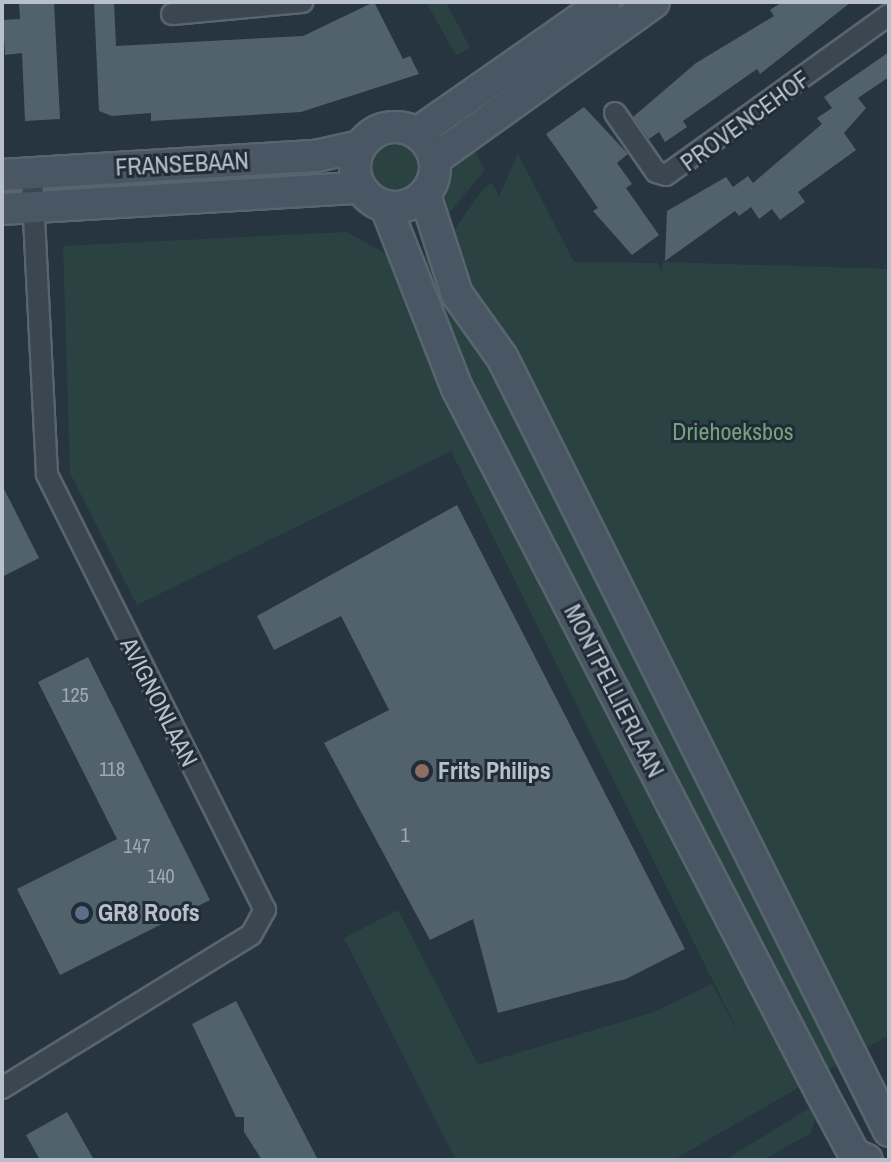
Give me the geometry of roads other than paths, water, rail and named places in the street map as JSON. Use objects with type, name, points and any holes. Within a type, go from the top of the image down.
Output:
[{"type":"street","points":[[172,14],[302,2]]},
{"type":"street","points":[[605,2],[417,133],[379,130],[360,146],[354,167],[360,188],[386,207],[425,195],[435,159],[654,2]]},
{"type":"street","name":"PROVENCEHOF","points":[[615,113],[656,172],[666,175],[889,15]]},
{"type":"street","points":[[417,133],[435,159]]},
{"type":"street","name":"FRANSEBAAN","points":[[2,175],[316,156],[360,146]]},
{"type":"street","name":"AVIGNONLAAN","points":[[2,1088],[251,935],[265,910],[52,487],[32,173]]},
{"type":"street","name":"FRANSEBAAN","points":[[2,209],[360,188]]},
{"type":"street","name":"MONTPELLIERLAAN","points":[[386,207],[457,388],[862,1159],[889,1134],[502,357],[457,294],[425,195]]},
{"type":"place","name":"Frits Philips","points":[[422,771]]},
{"type":"place","name":"GR8 Roofs","points":[[82,913]]},
{"type":"park label","name":"Driehoeksbos","points":[[733,432]]}]
